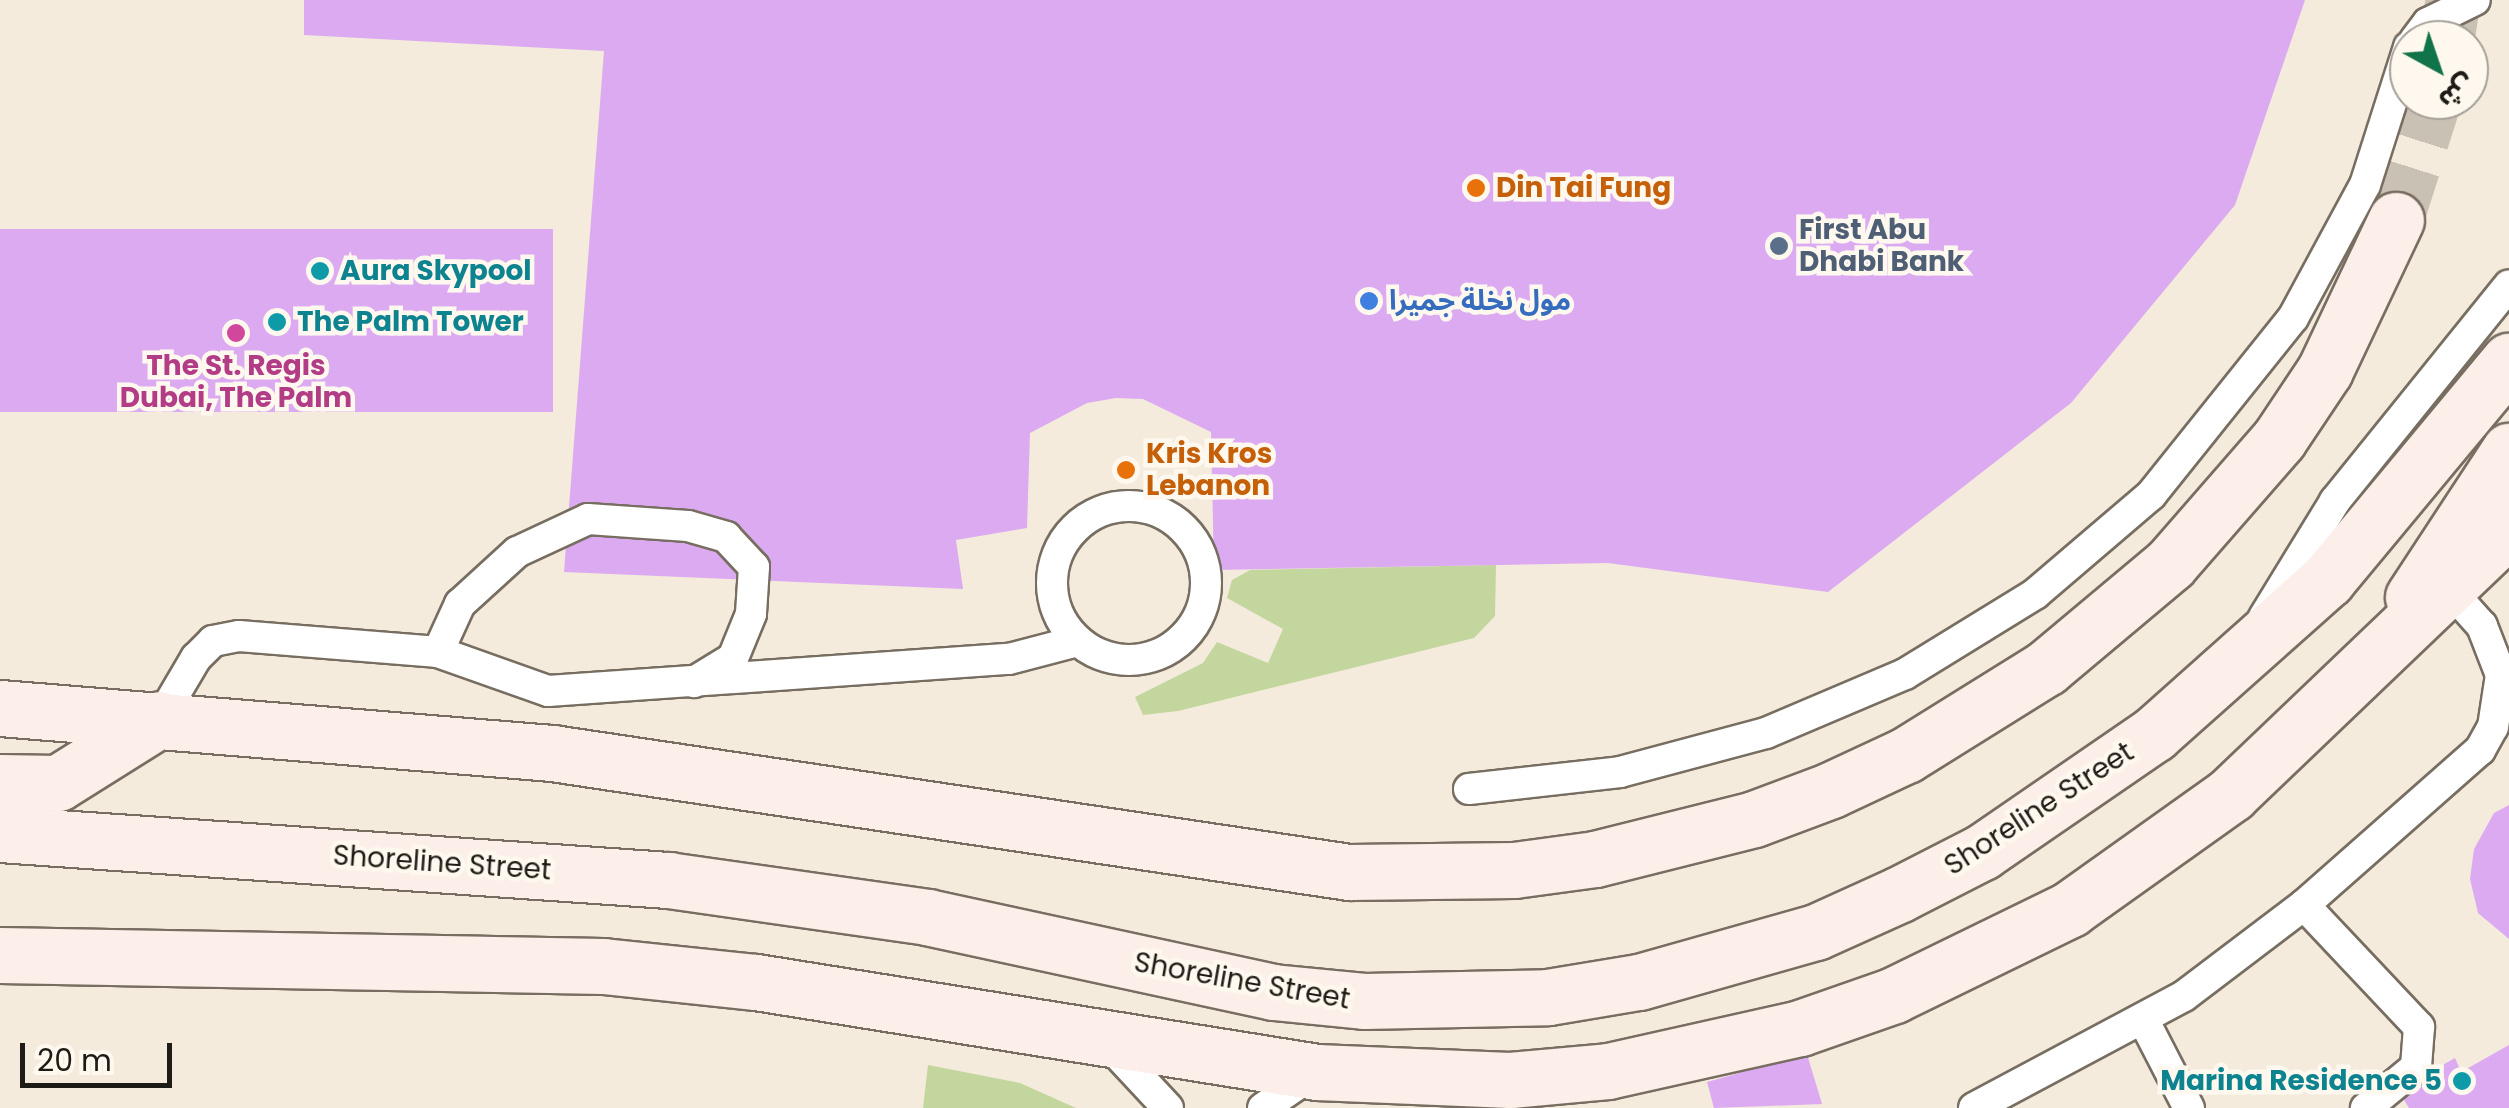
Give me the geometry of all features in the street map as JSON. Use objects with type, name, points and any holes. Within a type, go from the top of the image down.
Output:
[{"type":"main road","points":[[0,708],[392,735],[712,773],[1350,872],[1514,870],[1675,842],[1754,819],[1906,755],[2046,668],[2110,616],[2228,504],[2279,439],[2325,370],[2396,220]]},
{"type":"main road","name":"Shoreline Street","points":[[0,834],[668,880],[927,918],[1273,992],[1419,1002],[1548,997],[1728,961],[1900,894],[2059,801],[2243,660],[2327,580],[2509,361]]},
{"type":"main road","points":[[0,955],[603,966],[756,982],[1106,1043],[1498,1094],[1781,1033],[1984,956],[2153,854],[2375,660],[2509,451]]},
{"type":"main road","points":[[2375,660],[2480,615],[2509,528]]},
{"type":"main road","points":[[0,782],[58,783],[160,718]]},
{"type":"lane","points":[[2440,20],[2462,2]]},
{"type":"lane","points":[[1469,789],[1620,772],[1766,734],[1905,674],[2035,594],[2150,496],[2293,318],[2364,185],[2389,109]]},
{"type":"lane","points":[[2243,660],[2335,501],[2509,285]]},
{"type":"lane","points":[[160,718],[212,641],[239,636],[438,652],[548,691],[687,687],[1009,659],[1078,641],[1127,660],[1178,643],[1205,598],[1201,558],[1180,524],[1159,512],[1112,508],[1071,532],[1058,552],[1053,588],[1078,641]]},
{"type":"lane","points":[[438,652],[460,604],[517,552],[588,519],[688,526],[726,538],[754,567],[750,614],[733,658],[687,687]]},
{"type":"lane","points":[[1974,1108],[2144,1021],[2304,906],[2498,736],[2501,675],[2480,615]]},
{"type":"lane","points":[[2304,906],[2419,1027],[2416,1068],[2366,1108]]},
{"type":"lane","points":[[2144,1021],[2189,1108]]},
{"type":"lane","points":[[1106,1043],[1168,1108]]},
{"type":"lane","points":[[1263,1108],[1317,1072]]},
{"type":"green space","points":[[1496,565],[1495,616],[1474,638],[1178,711],[1143,715],[1135,697],[1203,663],[1217,642],[1268,663],[1283,629],[1227,598],[1232,580],[1250,570]]},
{"type":"green space","points":[[928,1065],[1020,1083],[1076,1108],[923,1108]]},
{"type":"building","name":"مول نخلة جميرا","points":[[304,0],[2305,0],[2235,205],[2071,403],[1828,592],[1608,563],[1214,570],[1211,432],[1143,399],[1116,398],[1087,403],[1030,433],[1027,528],[956,540],[963,589],[564,572],[604,51],[304,35]]},
{"type":"building","name":"The Palm Tower","points":[[0,229],[553,229],[553,412],[0,412]]},
{"type":"building","points":[[2509,805],[2509,939],[2478,913],[2470,879],[2474,849],[2494,813]]},
{"type":"building","name":"Marina Residence 5","points":[[2509,1045],[2509,1108],[2409,1108],[2398,1090],[2455,1058],[2461,1072]]},
{"type":"building","points":[[1807,1054],[1822,1104],[1714,1108],[1707,1082]]},
{"type":"tunnel","points":[[2450,20],[2453,0]]},
{"type":"tunnel","points":[[2396,220],[2428,120]]},
{"type":"place","name":"Din Tai Fung","points":[[1476,188]]},
{"type":"place","name":"First Abu Dhabi Bank","points":[[1779,246]]},
{"type":"place","name":"Aura Skypool","points":[[320,271]]},
{"type":"place","name":"مول نخلة جميرا","points":[[1369,301]]},
{"type":"place","name":"The Palm Tower","points":[[277,322]]},
{"type":"place","name":"The St. Regis Dubai, The Palm","points":[[236,333]]},
{"type":"place","name":"Kris Kros Lebanon","points":[[1126,470]]},
{"type":"place","name":"Marina Residence 5","points":[[2462,1081]]}]
